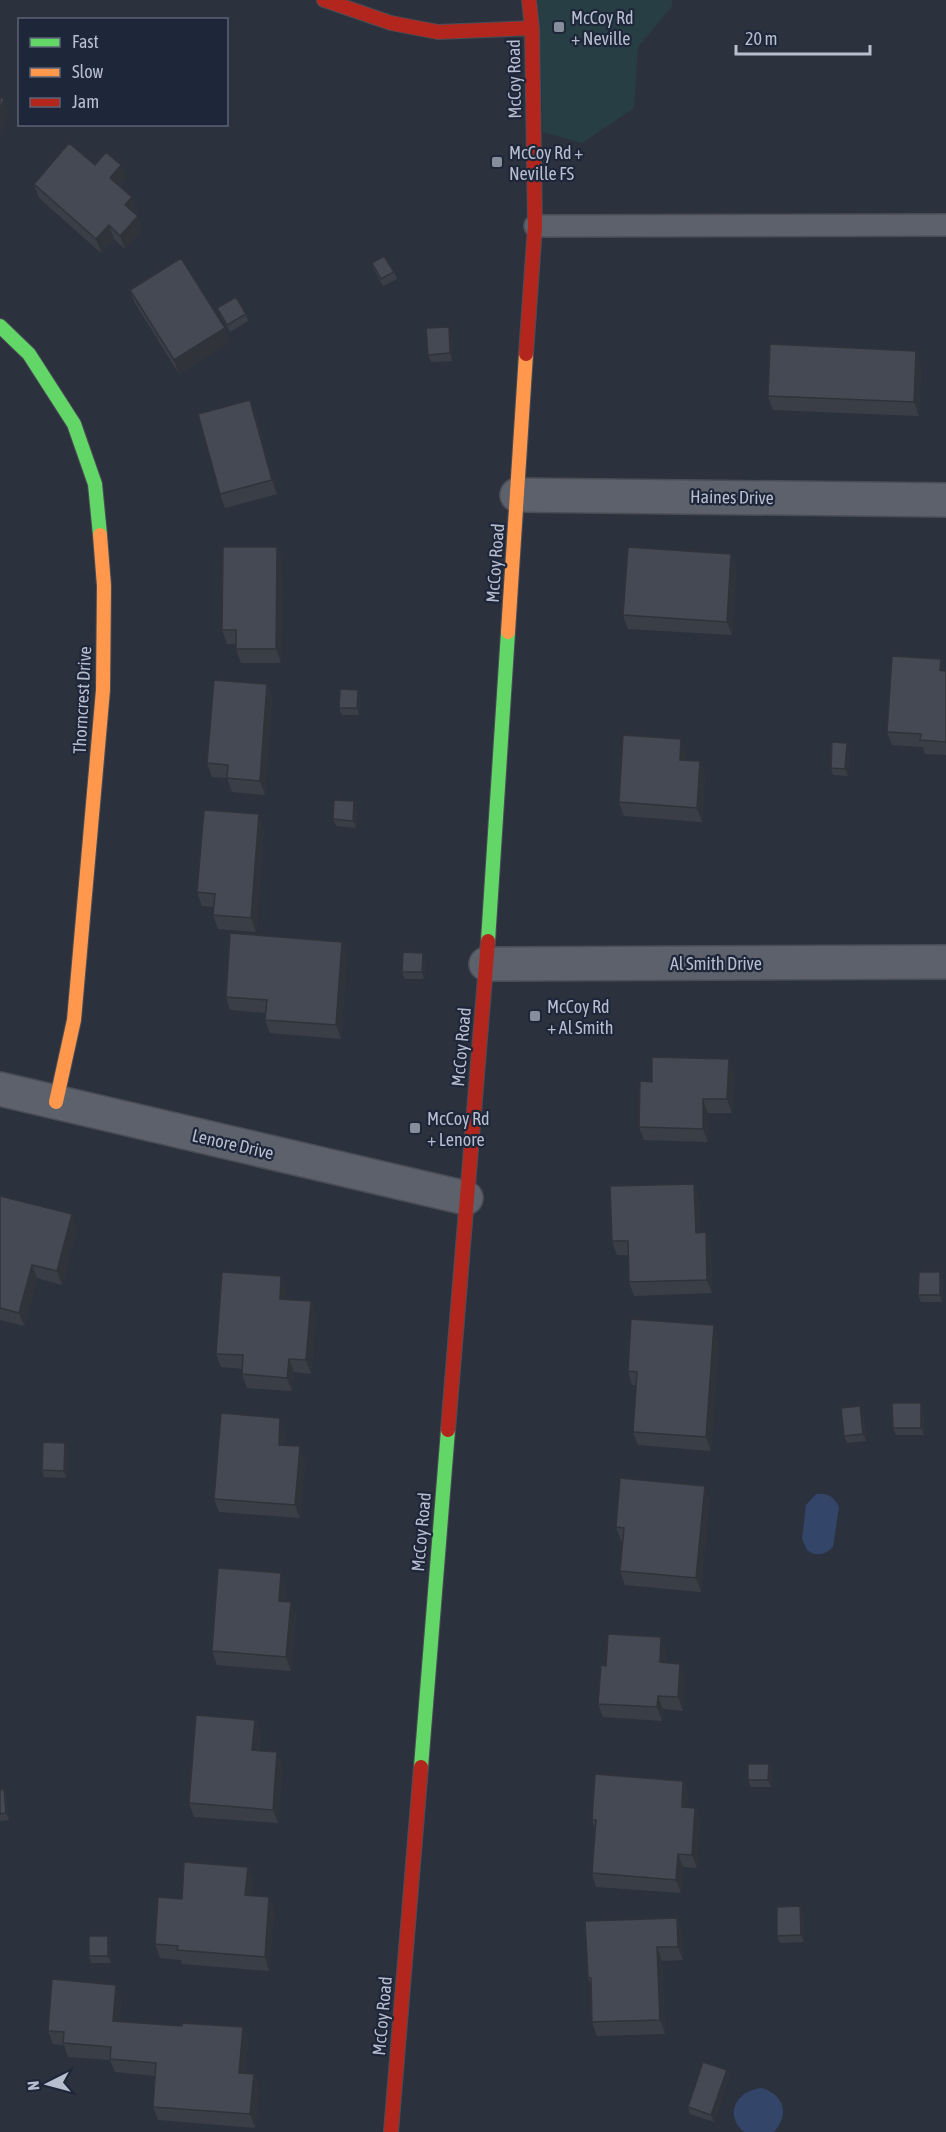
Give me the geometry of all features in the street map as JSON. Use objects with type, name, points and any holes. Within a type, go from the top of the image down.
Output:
[{"type":"street","points":[[324,0],[391,23],[438,32],[532,28]]},
{"type":"street","name":"McCoy Road","points":[[391,2132],[486,964],[535,226],[532,28],[529,0]]},
{"type":"street","name":"Thorncrest Drive","points":[[0,326],[29,354],[74,424],[95,484],[104,586],[103,690],[74,1020],[56,1102]]},
{"type":"street","name":"Haines Drive","points":[[517,495],[946,500]]},
{"type":"street","name":"Al Smith Drive","points":[[486,964],[946,962]]},
{"type":"street","name":"Lenore Drive","points":[[0,1089],[466,1198]]},
{"type":"lane","points":[[535,226],[946,225]]},
{"type":"shaded area","points":[[538,0],[672,0],[672,6],[638,47],[634,108],[582,143],[543,132]]},
{"type":"water","points":[[816,1494],[830,1496],[839,1507],[833,1547],[820,1554],[807,1550],[802,1539],[806,1505]]},
{"type":"water","points":[[762,2088],[780,2100],[782,2119],[774,2132],[744,2132],[734,2118],[736,2104],[746,2093]]},
{"type":"building","points":[[0,97],[4,99],[0,109]]},
{"type":"building","points":[[69,143],[95,165],[106,152],[121,165],[110,178],[132,197],[125,205],[138,216],[120,236],[109,225],[96,239],[34,184]]},
{"type":"building","points":[[384,256],[394,272],[381,279],[372,263]]},
{"type":"building","points":[[181,258],[225,328],[174,360],[130,290]]},
{"type":"building","points":[[236,297],[246,314],[227,325],[217,308]]},
{"type":"building","points":[[449,327],[450,353],[428,355],[426,328]]},
{"type":"building","points":[[770,344],[916,351],[914,402],[768,396]]},
{"type":"building","points":[[250,400],[272,480],[220,494],[198,414]]},
{"type":"building","points":[[223,547],[277,547],[276,649],[236,649],[236,630],[222,630]]},
{"type":"building","points":[[628,547],[731,554],[727,622],[623,615]]},
{"type":"building","points":[[892,656],[941,659],[940,670],[946,671],[946,742],[920,740],[921,734],[887,732]]},
{"type":"building","points":[[214,680],[267,684],[260,781],[227,778],[228,765],[207,763]]},
{"type":"building","points":[[340,689],[358,690],[357,708],[339,708]]},
{"type":"building","points":[[623,735],[681,739],[680,760],[700,761],[697,808],[619,802]]},
{"type":"building","points":[[832,742],[847,743],[845,769],[831,768]]},
{"type":"building","points":[[334,800],[354,801],[353,821],[333,819]]},
{"type":"building","points":[[204,810],[259,814],[251,918],[213,915],[215,894],[197,892]]},
{"type":"building","points":[[230,933],[342,942],[336,1025],[265,1020],[267,1000],[226,997]]},
{"type":"building","points":[[403,952],[423,953],[422,972],[402,972]]},
{"type":"building","points":[[652,1057],[729,1059],[727,1099],[703,1099],[703,1129],[639,1127],[640,1081],[652,1082]]},
{"type":"building","points":[[694,1184],[696,1233],[706,1232],[707,1280],[629,1282],[628,1241],[612,1241],[610,1186]]},
{"type":"building","points":[[0,1196],[72,1214],[57,1271],[32,1265],[19,1313],[0,1308]]},
{"type":"building","points":[[222,1272],[281,1276],[280,1299],[311,1301],[306,1360],[289,1359],[287,1378],[242,1374],[243,1355],[216,1354]]},
{"type":"building","points":[[919,1272],[940,1272],[940,1295],[918,1295]]},
{"type":"building","points":[[631,1319],[714,1325],[706,1437],[633,1432],[637,1372],[628,1371]]},
{"type":"building","points":[[892,1403],[921,1403],[921,1428],[893,1428]]},
{"type":"building","points":[[860,1406],[863,1434],[844,1436],[841,1408]]},
{"type":"building","points":[[221,1413],[280,1418],[279,1445],[300,1446],[295,1505],[214,1499]]},
{"type":"building","points":[[43,1442],[65,1443],[64,1471],[42,1470]]},
{"type":"building","points":[[620,1478],[705,1486],[696,1578],[620,1571],[624,1528],[616,1527]]},
{"type":"building","points":[[218,1568],[281,1573],[279,1601],[291,1602],[286,1657],[212,1651]]},
{"type":"building","points":[[608,1634],[661,1637],[660,1662],[680,1664],[678,1697],[658,1696],[657,1707],[598,1704],[601,1665],[606,1666]]},
{"type":"building","points":[[196,1715],[255,1720],[252,1750],[277,1752],[273,1810],[189,1803]]},
{"type":"building","points":[[748,1764],[769,1764],[768,1780],[748,1780]]},
{"type":"building","points":[[595,1774],[683,1781],[682,1807],[695,1808],[692,1855],[678,1854],[676,1880],[592,1873],[596,1820],[592,1820]]},
{"type":"building","points":[[4,1789],[6,1813],[0,1814],[0,1790]]},
{"type":"building","points":[[184,1862],[248,1867],[245,1895],[269,1897],[265,1957],[177,1950],[178,1946],[155,1944],[158,1897],[182,1899]]},
{"type":"building","points":[[800,1906],[801,1935],[777,1936],[777,1907]]},
{"type":"building","points":[[677,1918],[678,1947],[657,1947],[660,2020],[592,2022],[591,1978],[588,1977],[585,1921]]},
{"type":"building","points":[[89,1936],[108,1936],[108,1956],[89,1956]]},
{"type":"building","points":[[52,1979],[116,1985],[113,2021],[182,2026],[182,2023],[243,2027],[239,2073],[254,2074],[250,2114],[153,2107],[156,2063],[110,2059],[111,2047],[63,2043],[64,2032],[48,2031]]},
{"type":"building","points":[[703,2062],[727,2070],[711,2115],[688,2107]]},
{"type":"traffic: fast","points":[[0,326],[29,354],[74,424],[95,484],[100,535]]},
{"type":"traffic: fast","points":[[488,941],[508,632]]},
{"type":"traffic: fast","points":[[421,1767],[448,1430]]},
{"type":"traffic: slow","points":[[508,632],[526,354]]},
{"type":"traffic: slow","points":[[56,1102],[74,1020],[103,690],[104,586],[100,535]]},
{"type":"traffic: jam","points":[[324,0],[391,23],[438,32],[532,28]]},
{"type":"traffic: jam","points":[[526,354],[535,226],[532,28],[529,0]]},
{"type":"traffic: jam","points":[[448,1430],[488,941]]},
{"type":"traffic: jam","points":[[391,2132],[421,1767]]},
{"type":"place","name":"McCoy Rd + Neville","points":[[559,27]]},
{"type":"place","name":"McCoy Rd + Neville FS","points":[[497,162]]},
{"type":"place","name":"McCoy Rd + Al Smith","points":[[535,1016]]},
{"type":"place","name":"McCoy Rd + Lenore","points":[[415,1128]]}]
